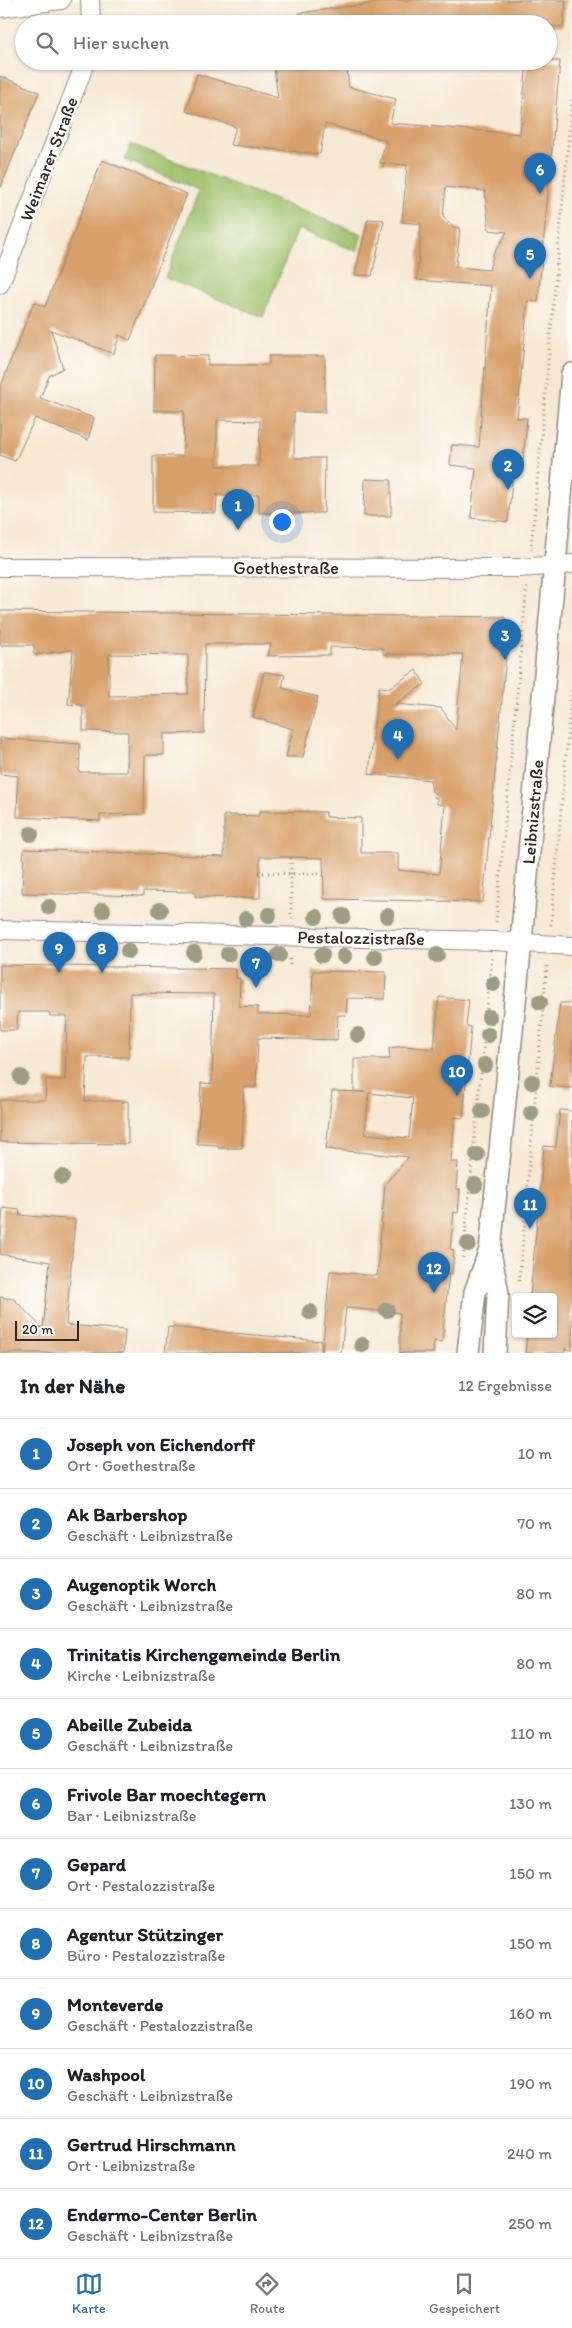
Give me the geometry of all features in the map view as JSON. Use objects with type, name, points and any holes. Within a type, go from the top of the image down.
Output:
[{"type":"street","points":[[0,8],[61,0]]},
{"type":"street","points":[[90,0],[91,15]]},
{"type":"street","name":"Weimarer Straße","points":[[0,284],[83,70]]},
{"type":"street","name":"Leibnizstraße","points":[[468,1353],[476,1292],[490,1250],[521,942],[563,565],[572,374]]},
{"type":"street","name":"Goethestraße","points":[[0,567],[520,568],[563,565]]},
{"type":"street","name":"Pestalozzistraße","points":[[0,930],[521,942],[572,946]]},
{"type":"street","name":"Leibnizstraße","points":[[490,1250],[498,1293],[495,1353]]},
{"type":"path","points":[[532,534],[572,100]]},
{"type":"path","points":[[495,927],[523,626]]},
{"type":"path","points":[[551,925],[572,687]]},
{"type":"path","points":[[291,857],[291,908]]},
{"type":"path","points":[[258,873],[325,874]]},
{"type":"path","points":[[463,1264],[492,961]]},
{"type":"path","points":[[518,1288],[546,966]]},
{"type":"green space","points":[[131,144],[362,234],[357,251],[298,229],[263,317],[165,278],[199,190],[125,160]]},
{"type":"building","points":[[399,0],[566,0],[563,27],[557,27],[557,15],[299,15],[299,13]]},
{"type":"building","points":[[557,61],[560,61],[538,302],[528,301],[517,418],[527,418],[522,472],[513,471],[508,522],[471,518],[476,468],[450,465],[452,445],[479,447],[491,286],[417,280],[421,224],[402,222],[407,165],[380,163],[386,140],[325,124],[320,154],[230,145],[236,127],[186,111],[197,74],[278,98],[274,70],[347,70],[349,87],[396,99],[390,123],[520,134],[526,70],[557,70]],"holes":[[[446,187],[485,191],[489,230],[507,232],[493,255],[489,270],[456,267],[460,228],[453,227],[443,216]]]},
{"type":"building","points":[[0,76],[39,92],[1,187],[0,187]]},
{"type":"building","points":[[102,160],[187,194],[130,340],[119,335],[114,354],[51,330],[63,368],[49,376],[40,398],[94,418],[88,440],[35,418],[15,461],[0,455],[0,388],[34,302],[45,307]]},
{"type":"building","points":[[368,219],[384,220],[372,276],[355,275]]},
{"type":"building","points":[[155,355],[208,356],[208,365],[269,365],[269,356],[325,356],[325,412],[294,412],[294,458],[325,458],[324,513],[259,513],[259,495],[217,495],[216,513],[153,512],[153,456],[183,456],[184,411],[154,411]],"holes":[[[217,420],[260,421],[259,466],[217,466]]]},
{"type":"building","points":[[365,479],[391,480],[391,516],[364,516]]},
{"type":"building","points":[[0,611],[504,617],[509,623],[483,902],[324,899],[323,858],[291,857],[260,857],[260,898],[195,897],[195,892],[143,891],[143,896],[22,893],[24,849],[224,857],[224,815],[259,816],[259,811],[326,812],[326,817],[361,818],[361,853],[398,853],[398,870],[439,874],[445,805],[437,804],[437,798],[434,797],[435,792],[432,792],[430,780],[369,774],[374,724],[379,687],[390,688],[416,670],[425,684],[395,704],[441,708],[456,730],[463,654],[383,654],[383,648],[330,647],[330,655],[268,656],[271,644],[205,644],[204,733],[164,734],[164,755],[145,755],[144,814],[100,815],[100,821],[17,817],[18,776],[0,774],[0,738],[80,744],[79,772],[127,772],[128,732],[83,731],[83,705],[68,704],[73,650],[34,655],[34,645],[0,645]],"holes":[[[109,654],[188,655],[188,694],[109,696]]]},
{"type":"building","points":[[264,672],[285,675],[282,688],[318,697],[303,757],[286,757],[293,729],[253,717]]},
{"type":"building","points":[[0,965],[236,969],[236,978],[240,978],[239,1006],[258,1007],[258,1014],[311,1015],[313,971],[386,972],[385,999],[347,998],[346,1015],[338,1015],[337,1040],[258,1038],[256,1087],[244,1087],[242,1148],[218,1148],[218,1145],[197,1144],[201,1083],[212,1084],[214,994],[130,993],[129,1057],[87,1057],[85,1101],[128,1101],[128,1144],[0,1142],[0,1100],[45,1100],[46,1079],[65,1080],[67,1016],[50,1016],[49,1012],[18,1012],[17,1030],[0,1030]]},
{"type":"building","points":[[439,997],[469,1000],[466,1026],[471,1027],[463,1118],[455,1117],[451,1162],[458,1162],[456,1189],[460,1189],[458,1213],[454,1212],[450,1249],[454,1250],[452,1274],[449,1273],[442,1342],[434,1341],[433,1353],[400,1353],[400,1313],[346,1308],[341,1353],[322,1353],[330,1271],[377,1276],[385,1184],[409,1157],[326,1149],[332,1091],[365,1092],[354,1091],[354,1059],[390,1059],[389,1048],[405,1046],[434,1049]],"holes":[[[369,1093],[413,1098],[409,1138],[365,1134]]]},
{"type":"building","points":[[560,1003],[572,1003],[572,1088],[550,1086]]},
{"type":"building","points":[[560,1110],[572,1111],[572,1350],[565,1349],[564,1353],[525,1353],[527,1338],[557,1338],[557,1293],[530,1293],[544,1146],[556,1147]]},
{"type":"building","points":[[3,1208],[20,1210],[19,1215],[75,1220],[66,1325],[125,1330],[123,1353],[0,1353],[0,1297],[14,1299],[43,1329],[50,1262],[0,1254]]},
{"type":"building","points":[[168,1327],[321,1341],[321,1353],[165,1353]]},
{"type":"place","name":"Frivole Bar moechtegern","points":[[540,194]]},
{"type":"place","name":"Abeille Zubeida","points":[[530,279]]},
{"type":"place","name":"Ak Barbershop","points":[[508,490]]},
{"type":"place","name":"Joseph von Eichendorff","points":[[238,530]]},
{"type":"place","name":"Augenoptik Worch","points":[[505,660]]},
{"type":"place","name":"Trinitatis Kirchengemeinde Berlin","points":[[398,760]]},
{"type":"place","name":"Monteverde","points":[[59,973]]},
{"type":"place","name":"Agentur Stützinger","points":[[102,973]]},
{"type":"place","name":"Gepard","points":[[256,988]]},
{"type":"place","name":"Washpool","points":[[457,1096]]},
{"type":"place","name":"Gertrud Hirschmann","points":[[530,1229]]},
{"type":"place","name":"Endermo-Center Berlin","points":[[434,1293]]}]
